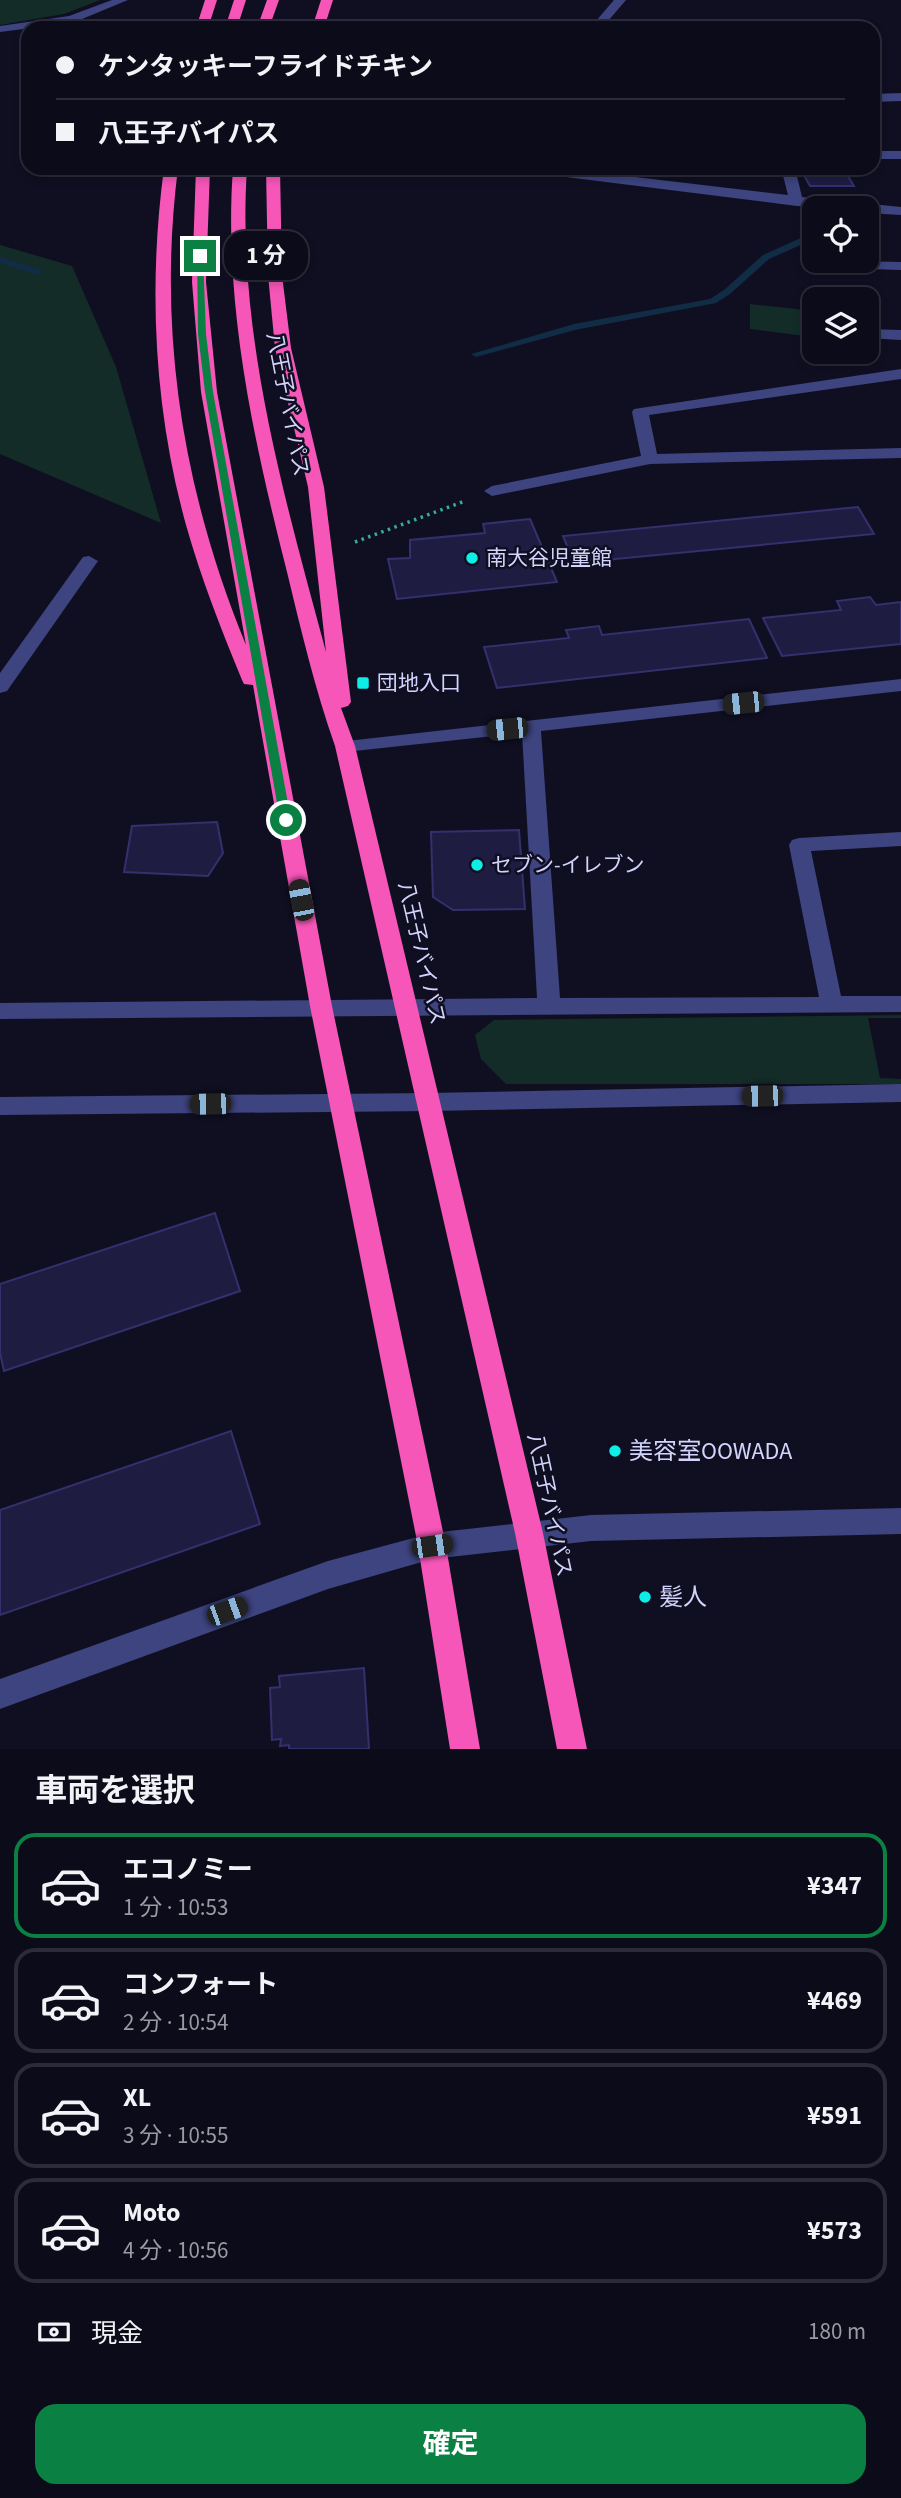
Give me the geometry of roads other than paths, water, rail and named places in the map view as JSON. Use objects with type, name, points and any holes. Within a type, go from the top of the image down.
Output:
[{"type":"highway","points":[[204,21],[211,0]]},
{"type":"highway","points":[[232,21],[240,0]]},
{"type":"highway","points":[[266,21],[273,0]]},
{"type":"highway","points":[[321,21],[327,0]]},
{"type":"highway","points":[[170,175],[161,295],[175,428],[188,501],[201,544],[224,614],[266,714]]},
{"type":"highway","points":[[203,175],[199,282],[209,392],[321,1006],[432,1546],[465,1749]]},
{"type":"highway","name":"八王子バイパス","points":[[240,175],[240,281],[246,341],[259,418],[324,681],[345,746],[429,1102],[529,1533],[572,1749]]},
{"type":"highway","points":[[272,175],[275,275],[283,348],[316,486],[345,746]]},
{"type":"street","points":[[57,21],[71,19],[122,0]]},
{"type":"street","points":[[602,21],[620,0]]},
{"type":"street","points":[[71,19],[77,21]]},
{"type":"street","points":[[0,29],[21,26]]},
{"type":"street","points":[[880,98],[901,97]]},
{"type":"street","points":[[880,155],[901,155]]},
{"type":"street","points":[[582,175],[802,203]]},
{"type":"street","points":[[790,175],[797,202]]},
{"type":"street","points":[[879,209],[901,211]]},
{"type":"street","points":[[879,265],[901,266]]},
{"type":"street","points":[[879,334],[901,335]]},
{"type":"street","points":[[650,459],[640,412],[901,374]]},
{"type":"street","points":[[492,491],[583,470],[650,459],[901,453]]},
{"type":"street","points":[[0,687],[89,561]]},
{"type":"street","points":[[345,746],[901,685]]},
{"type":"street","points":[[531,726],[549,1008]]},
{"type":"street","points":[[832,1005],[799,845],[901,839]]},
{"type":"street","points":[[0,1011],[321,1006],[406,1009],[901,1004]]},
{"type":"street","points":[[0,1106],[429,1102],[901,1093]]},
{"type":"street","points":[[0,1694],[328,1575],[432,1546],[591,1528],[901,1521]]},
{"type":"waterway","points":[[476,354],[574,327],[713,301],[766,257],[802,240]]},
{"type":"waterway","points":[[0,260],[38,272]]},
{"type":"place","name":"南大谷児童館","points":[[472,558]]},
{"type":"place","name":"団地入口","points":[[363,683]]},
{"type":"place","name":"セブン-イレブン","points":[[477,865]]},
{"type":"place","name":"美容室OOWADA","points":[[615,1451]]},
{"type":"place","name":"髪人","points":[[645,1597]]}]
